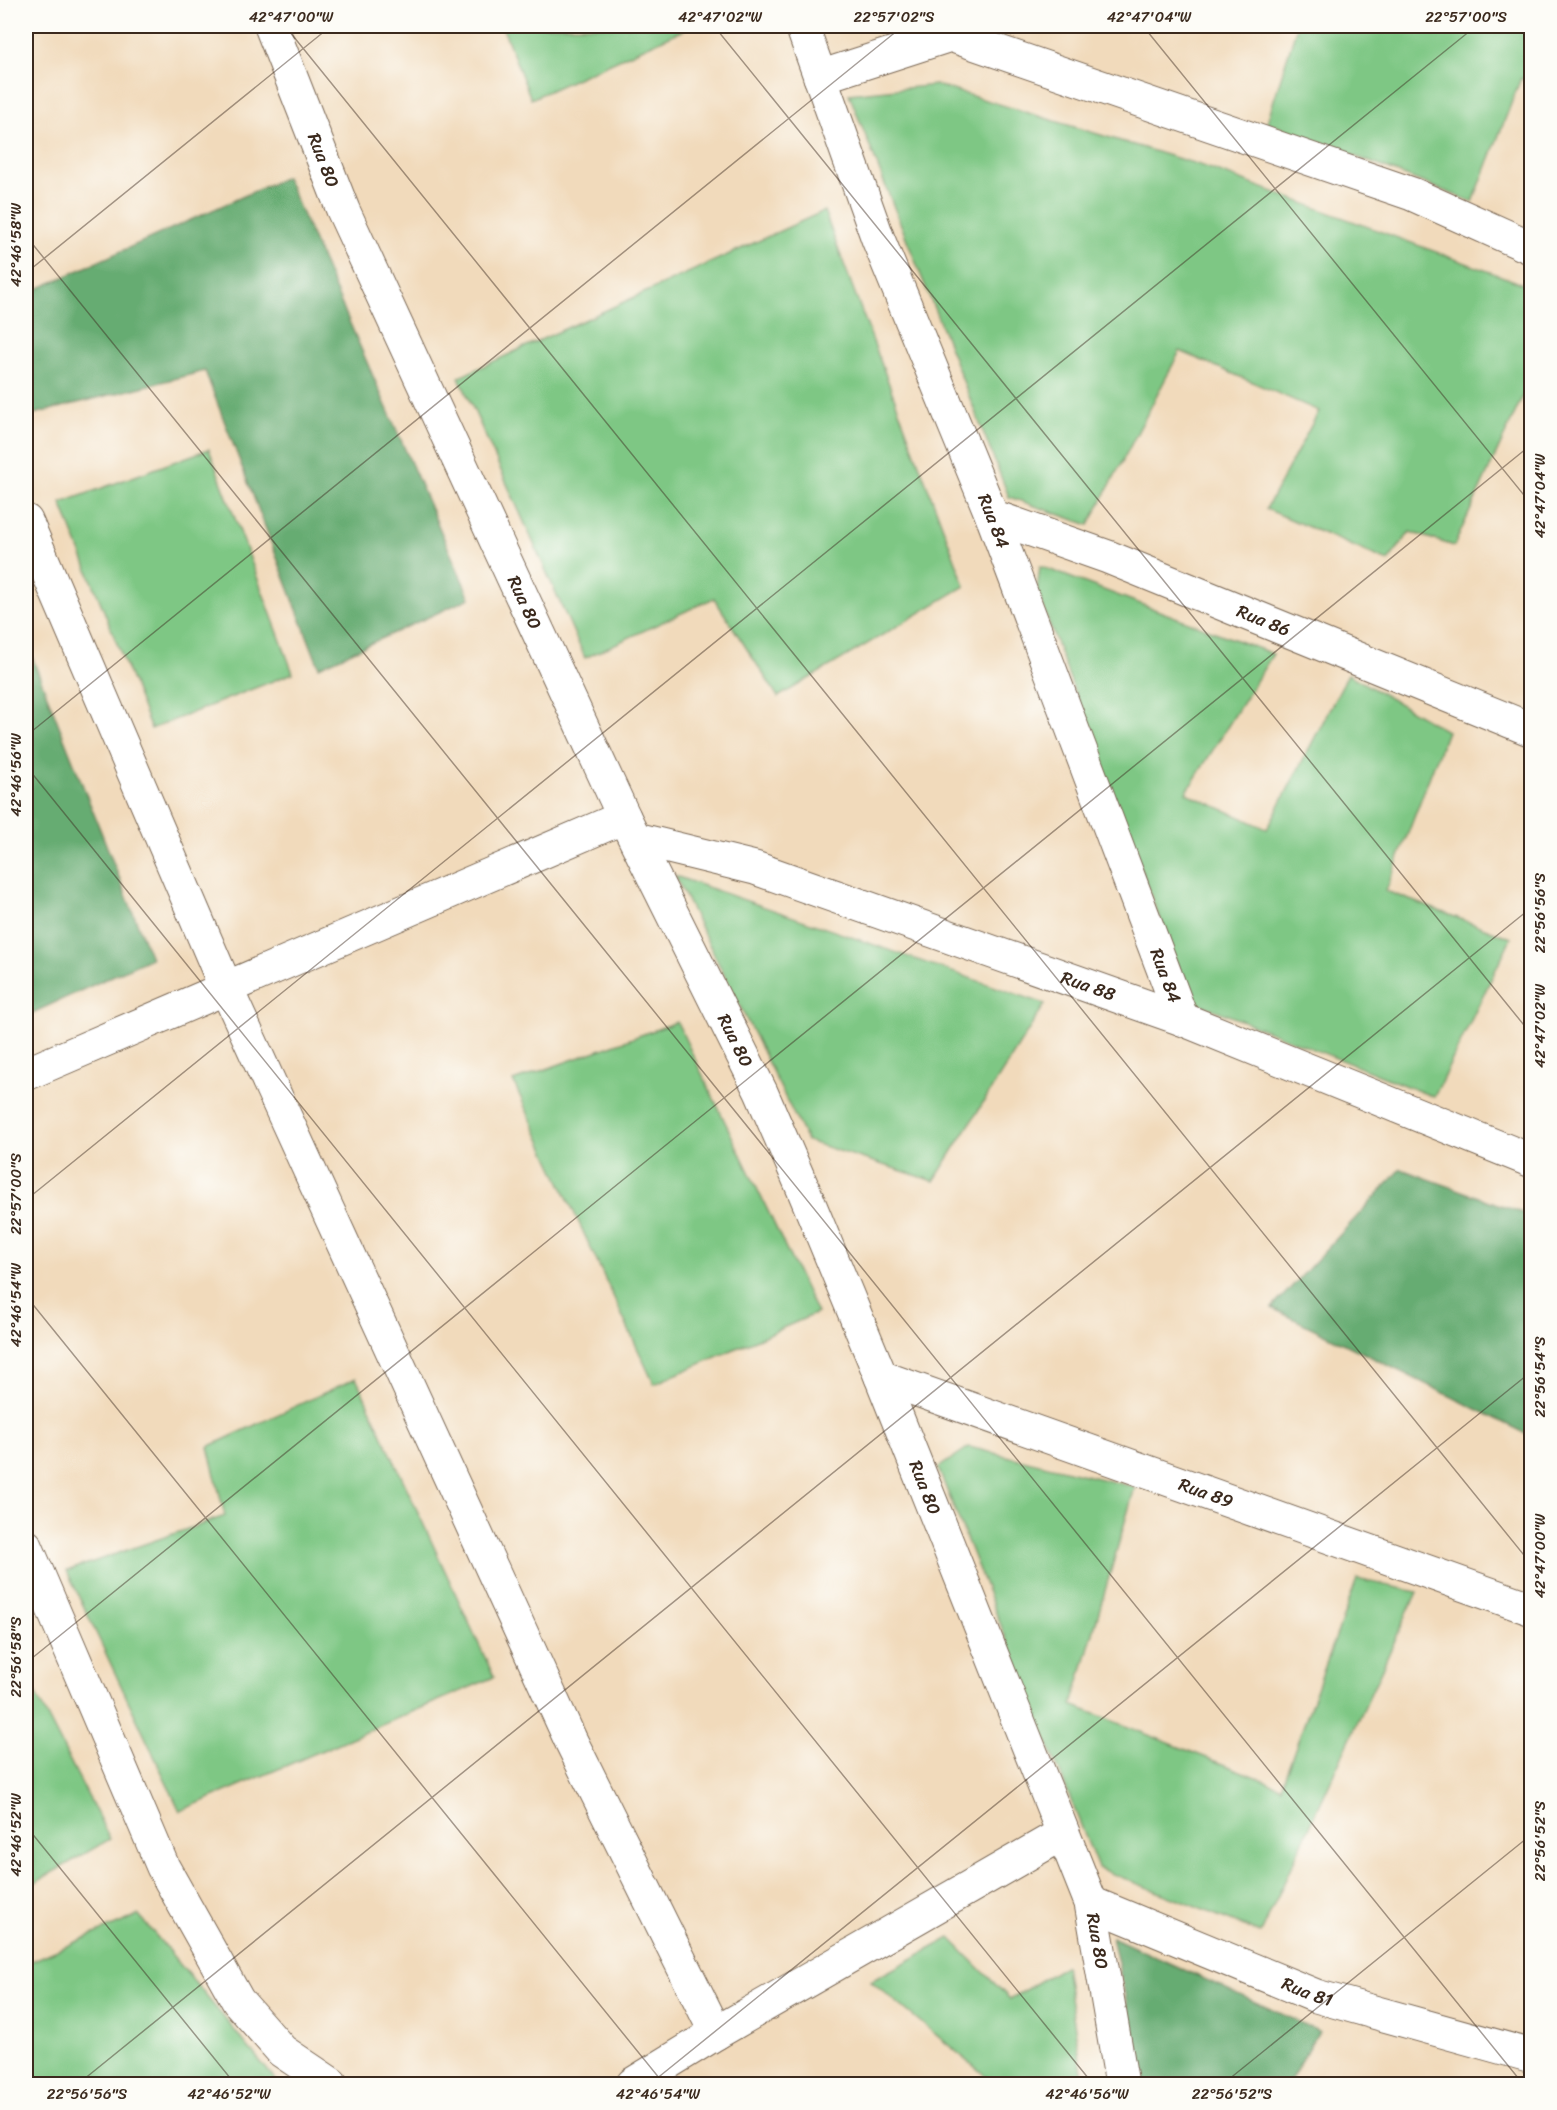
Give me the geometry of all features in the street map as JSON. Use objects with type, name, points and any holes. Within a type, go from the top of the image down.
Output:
[{"type":"street","name":"Rua 80","points":[[270,26],[343,210],[630,828],[761,1092],[881,1377],[1091,1903],[1122,2085]]},
{"type":"street","name":"Rua 84","points":[[802,26],[878,239],[992,516],[1182,1019]]},
{"type":"street","points":[[820,77],[950,34],[1412,194],[1532,248]]},
{"type":"street","name":"Rua 86","points":[[992,516],[1108,557],[1532,730]]},
{"type":"street","points":[[26,521],[226,988],[571,1741],[716,2032]]},
{"type":"street","points":[[26,1074],[226,988],[630,828]]},
{"type":"street","name":"Rua 88","points":[[630,828],[755,868],[1182,1019],[1532,1161]]},
{"type":"street","name":"Rua 89","points":[[881,1377],[1532,1609]]},
{"type":"street","points":[[26,1546],[163,1867],[238,2001],[282,2051],[331,2085]]},
{"type":"street","points":[[633,2085],[716,2032],[1062,1834]]},
{"type":"street","name":"Rua 81","points":[[1091,1903],[1316,1996],[1532,2056]]},
{"type":"green space","points":[[502,26],[692,26],[531,99]]},
{"type":"green space","points":[[1297,26],[1531,26],[1531,83],[1521,78],[1473,202],[1267,122]]},
{"type":"green space","points":[[936,85],[1203,166],[1531,287],[1531,378],[1454,546],[1410,532],[1388,561],[1266,509],[1319,411],[1180,351],[1089,525],[1009,497],[849,94]]},
{"type":"green space","points":[[286,177],[470,598],[319,667],[205,371],[26,416],[26,294]]},
{"type":"green space","points":[[824,211],[965,586],[778,697],[714,598],[585,658],[459,377]]},
{"type":"green space","points":[[209,449],[293,673],[151,729],[61,503]]},
{"type":"green space","points":[[1040,566],[1273,654],[1186,793],[1267,829],[1348,674],[1447,731],[1386,891],[1511,938],[1434,1097],[1190,1000],[1037,591]]},
{"type":"green space","points":[[26,642],[151,958],[26,1016]]},
{"type":"green space","points":[[675,876],[1045,1004],[934,1181],[807,1141]]},
{"type":"green space","points":[[677,1022],[817,1313],[654,1384],[513,1081]]},
{"type":"green space","points":[[1401,1169],[1531,1216],[1531,1436],[1272,1308]]},
{"type":"green space","points":[[356,1378],[494,1677],[180,1811],[67,1571],[225,1516],[208,1447]]},
{"type":"green space","points":[[969,1447],[1135,1487],[1072,1705],[1281,1787],[1357,1579],[1417,1592],[1261,1933],[1098,1868],[938,1468]]},
{"type":"green space","points":[[26,1675],[110,1839],[26,1888]]},
{"type":"green space","points":[[139,1915],[279,2084],[26,2084],[26,1961],[27,1963]]},
{"type":"green space","points":[[1112,1937],[1319,2031],[1288,2084],[1145,2084]]},
{"type":"green space","points":[[950,1938],[1010,1999],[1065,1966],[1084,2084],[992,2084],[993,2082],[871,1981]]}]
